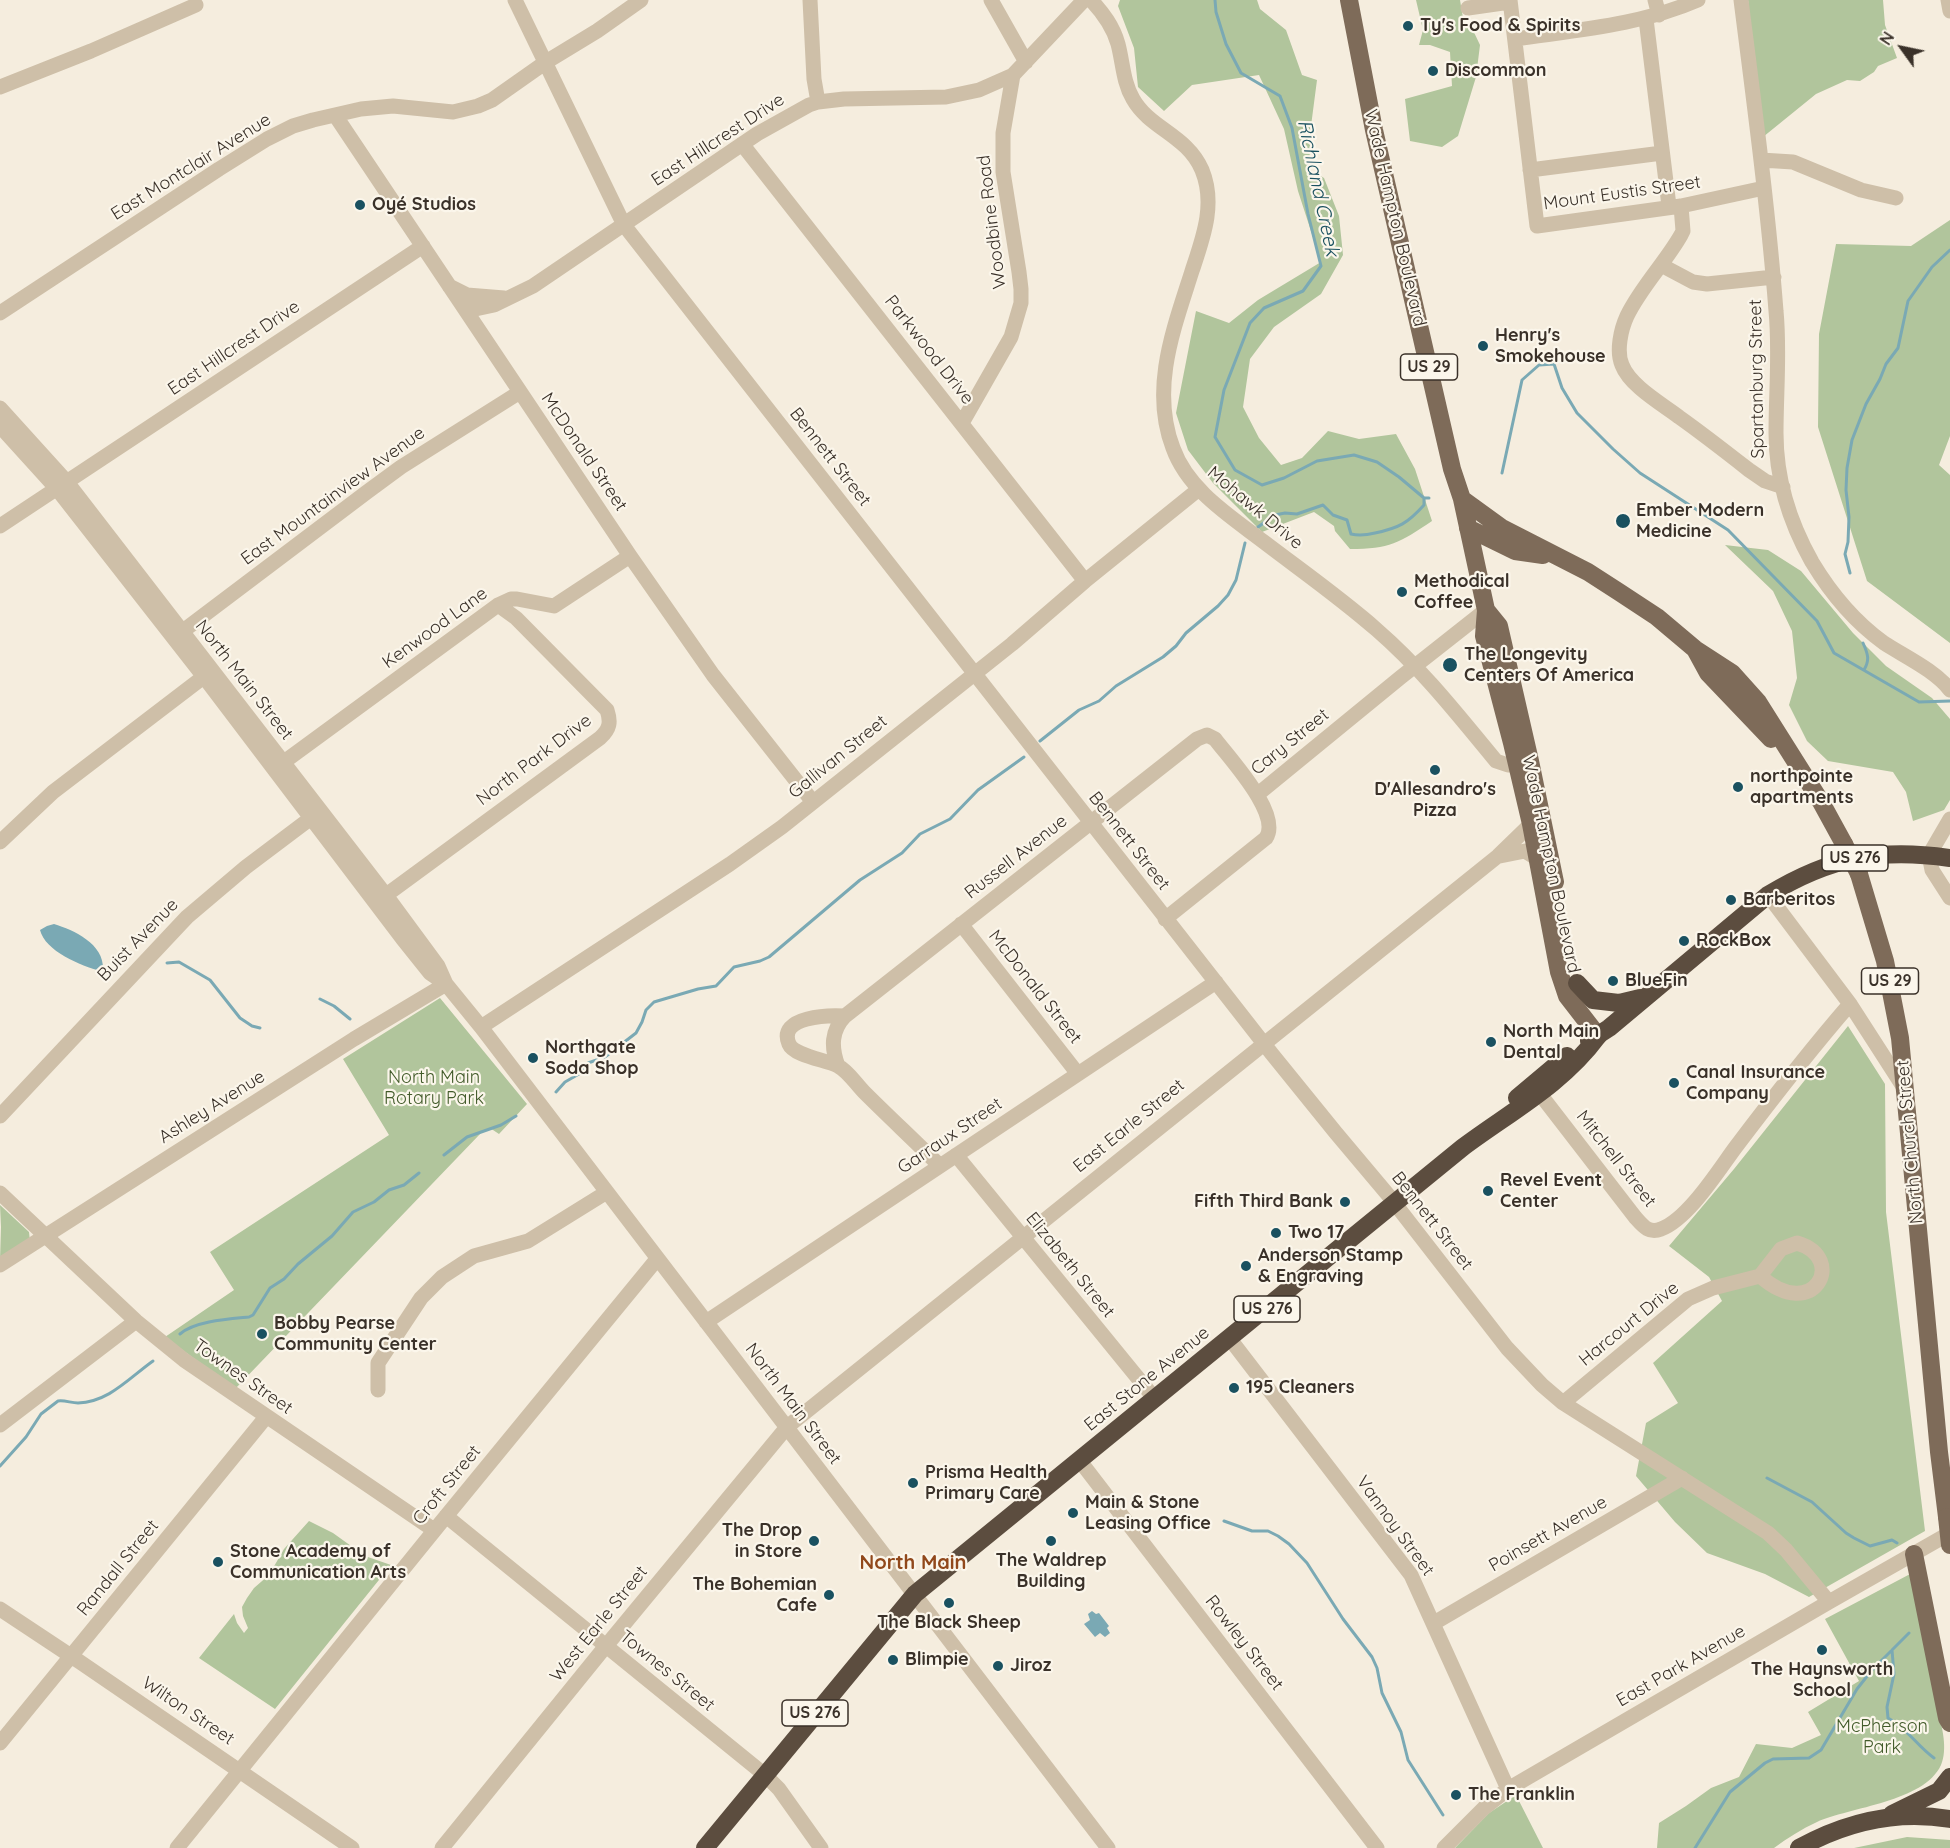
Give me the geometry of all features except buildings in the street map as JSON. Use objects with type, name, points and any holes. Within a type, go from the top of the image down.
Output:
[{"type":"highway","name":"East Stone Avenue","points":[[1489,1128],[1502,1112],[1536,1081],[1577,1048],[1598,1036],[1768,895],[1788,883],[1831,864],[1868,855],[1890,853],[1950,858]]},
{"type":"highway","points":[[1576,983],[1593,1000],[1619,1003],[1645,997]]},
{"type":"highway","name":"East Stone Avenue","points":[[915,1594],[1489,1128],[1554,1083],[1586,1052],[1598,1036]]},
{"type":"highway","name":"US 276","points":[[705,1848],[915,1594]]},
{"type":"highway","points":[[1799,1848],[1841,1829],[1886,1817],[1939,1791],[1950,1777]]},
{"type":"highway","points":[[1886,1817],[1925,1816],[1950,1819]]},
{"type":"main road","name":"Wade Hampton Boulevard","points":[[1348,0],[1377,142],[1452,469],[1462,499],[1486,610],[1484,636],[1549,850],[1566,948],[1576,983],[1598,1036]]},
{"type":"main road","name":"North Church Street","points":[[1462,499],[1502,528],[1588,572],[1657,617],[1695,649],[1732,673],[1758,702],[1844,844],[1859,874],[1885,961],[1900,1038],[1944,1447],[1950,1545]]},
{"type":"main road","name":"North Church Street","points":[[1468,528],[1515,551],[1557,557]]},
{"type":"main road","name":"North Church Street","points":[[1695,649],[1708,673],[1775,744],[1794,760]]},
{"type":"main road","points":[[1719,684],[1726,680],[1773,727]]},
{"type":"main road","name":"Wade Hampton Boulevard","points":[[1523,763],[1531,824],[1559,972],[1567,996],[1598,1036]]},
{"type":"main road","points":[[1914,1554],[1947,1718],[1950,1723]]},
{"type":"street","name":"Bennett Street","points":[[515,0],[624,225],[1165,919],[1395,1204],[1507,1348],[1542,1385],[1563,1403],[1753,1523],[1776,1540],[1830,1602]]},
{"type":"street","name":"East Montclair Avenue","points":[[0,313],[180,194],[267,139],[293,126],[361,109],[393,106],[444,112],[466,110],[492,100],[641,0]]},
{"type":"street","points":[[810,0],[814,79],[818,102]]},
{"type":"street","points":[[991,0],[1026,62]]},
{"type":"street","name":"East Hillcrest Drive","points":[[466,311],[507,299],[533,286],[742,144],[782,119],[818,102],[844,99],[946,97],[979,90],[1013,75],[1084,0]]},
{"type":"street","name":"Mohawk Drive","points":[[1091,0],[1109,22],[1117,42],[1131,97],[1144,113],[1187,146],[1201,168],[1206,182],[1209,208],[1204,237],[1172,335],[1165,369],[1165,418],[1173,450],[1199,489],[1235,520],[1366,621],[1415,665],[1496,761],[1508,765],[1523,763]]},
{"type":"street","points":[[1516,39],[1653,11],[1675,10],[1698,0]]},
{"type":"street","name":"Spartanburg Street","points":[[1742,0],[1779,342],[1776,435],[1785,500],[1801,542],[1834,593],[1876,636],[1939,679],[1950,690]]},
{"type":"street","points":[[1948,0],[1950,10]]},
{"type":"street","points":[[1468,8],[1510,1]]},
{"type":"street","name":"Mount Eustis Street","points":[[1510,1],[1537,226],[1675,206],[1764,188]]},
{"type":"street","points":[[0,87],[91,51],[196,4]]},
{"type":"street","points":[[1653,11],[1662,153],[1683,231],[1634,304],[1624,324],[1620,340],[1622,367],[1633,382],[1650,396],[1749,470],[1765,481],[1783,487]]},
{"type":"street","name":"Woodbine Road","points":[[962,423],[1011,337],[1021,303],[1020,280],[1003,172],[1003,133],[1013,75]]},
{"type":"street","name":"McDonald Street","points":[[335,115],[630,556],[713,675],[813,802]]},
{"type":"street","name":"Parkwood Drive","points":[[742,144],[1085,581]]},
{"type":"street","points":[[1530,170],[1662,153]]},
{"type":"street","points":[[1761,160],[1793,162],[1861,190],[1896,198]]},
{"type":"street","name":"East Hillcrest Drive","points":[[0,526],[423,246]]},
{"type":"street","points":[[1661,265],[1693,282],[1707,284],[1773,277]]},
{"type":"street","points":[[449,286],[468,295],[507,299]]},
{"type":"street","name":"East Mountainview Avenue","points":[[178,635],[313,531],[401,467],[520,392]]},
{"type":"street","name":"North Main Street","points":[[0,408],[208,673],[380,899],[438,966],[446,984],[1108,1848]]},
{"type":"street","name":"North Main Street","points":[[0,426],[62,485]]},
{"type":"street","name":"Gallivan Street","points":[[481,1027],[730,864],[813,802],[975,673],[1199,489]]},
{"type":"street","name":"Kenwood Lane","points":[[279,766],[498,605],[511,599],[517,599],[554,606],[630,556]]},
{"type":"street","name":"North Park Drive","points":[[380,899],[600,738],[609,727],[610,720],[607,710],[516,618],[498,605]]},
{"type":"street","name":"Cary Street","points":[[1165,919],[1270,833],[1270,826],[1258,794],[1486,610]]},
{"type":"street","points":[[0,842],[53,792],[208,673]]},
{"type":"street","name":"Russell Avenue","points":[[838,1066],[834,1055],[833,1035],[845,1016],[1197,739],[1207,735],[1215,739],[1258,794]]},
{"type":"street","name":"Buist Avenue","points":[[0,1116],[187,917],[246,867],[316,815]]},
{"type":"street","points":[[1950,819],[1929,855],[1932,870],[1950,898]]},
{"type":"street","name":"East Earle Street","points":[[787,1427],[1498,856],[1531,824]]},
{"type":"street","points":[[1498,856],[1525,851],[1538,859]]},
{"type":"street","points":[[1768,895],[1850,1004],[1906,1091]]},
{"type":"street","name":"McDonald Street","points":[[961,924],[1078,1074]]},
{"type":"street","name":"Garraux Street","points":[[706,1322],[1216,982]]},
{"type":"street","name":"Ashley Avenue","points":[[0,1265],[354,1039],[446,984]]},
{"type":"street","name":"Mitchell Street","points":[[1540,1094],[1635,1217],[1651,1232],[1667,1226],[1706,1188],[1850,1004]]},
{"type":"street","points":[[845,1016],[828,1015],[799,1022],[793,1026],[788,1037],[788,1044],[792,1049],[838,1066],[940,1166]]},
{"type":"street","name":"Elizabeth Street","points":[[956,1155],[1155,1399]]},
{"type":"street","points":[[378,1390],[378,1363],[421,1298],[442,1277],[474,1256],[528,1241],[607,1192]]},
{"type":"street","name":"Townes Street","points":[[0,1193],[136,1321],[184,1360],[434,1530]]},
{"type":"street","name":"Croft Street","points":[[177,1848],[657,1259]]},
{"type":"street","name":"Harcourt Drive","points":[[1563,1403],[1688,1299],[1713,1288],[1760,1276]]},
{"type":"street","points":[[0,1425],[136,1321]]},
{"type":"street","name":"Vannoy Street","points":[[1230,1339],[1411,1575],[1509,1790]]},
{"type":"street","name":"Randall Street","points":[[0,1743],[266,1417]]},
{"type":"street","name":"West Earle Street","points":[[442,1848],[787,1427]]},
{"type":"street","name":"Rowley Street","points":[[1080,1461],[1377,1848]]},
{"type":"street","name":"Poinsett Avenue","points":[[1434,1623],[1682,1478]]},
{"type":"street","name":"Townes Street","points":[[446,1516],[765,1775],[779,1789],[821,1848]]},
{"type":"street","name":"East Park Avenue","points":[[1444,1848],[1484,1808],[1509,1790],[1914,1554],[1948,1525]]},
{"type":"street","name":"Wilton Street","points":[[0,1609],[352,1848]]},
{"type":"green space","points":[[1120,0],[1257,0],[1260,9],[1286,30],[1302,75],[1317,80],[1311,126],[1309,169],[1324,178],[1339,216],[1343,255],[1321,294],[1274,327],[1250,359],[1243,407],[1259,438],[1281,465],[1302,458],[1328,431],[1359,439],[1396,434],[1415,469],[1432,521],[1402,540],[1375,548],[1350,549],[1335,531],[1334,526],[1314,512],[1262,532],[1213,483],[1188,450],[1176,413],[1196,311],[1229,323],[1258,300],[1321,262],[1298,191],[1284,129],[1259,75],[1192,85],[1164,111],[1138,87],[1134,48],[1118,6]]},
{"type":"green space","points":[[1416,0],[1460,0],[1463,18],[1471,26],[1480,45],[1476,77],[1458,136],[1442,147],[1410,141],[1405,99],[1452,86],[1450,52],[1430,45],[1419,45],[1423,30]]},
{"type":"green space","points":[[1748,0],[1883,0],[1885,25],[1897,58],[1878,66],[1874,72],[1860,81],[1847,80],[1816,94],[1763,137]]},
{"type":"green space","points":[[1950,220],[1950,436],[1939,465],[1950,475],[1950,643],[1867,581],[1818,427],[1819,334],[1836,244],[1911,246]]},
{"type":"green space","points":[[1725,545],[1768,550],[1801,571],[1853,633],[1886,666],[1932,698],[1950,719],[1950,800],[1944,810],[1913,821],[1906,792],[1893,772],[1828,761],[1807,741],[1789,705],[1797,678],[1792,631],[1773,591]]},
{"type":"green space","name":"North Main Rotary Park","points":[[440,998],[527,1104],[499,1134],[490,1128],[481,1133],[235,1389],[165,1337],[234,1290],[210,1252],[389,1135],[343,1059]]},
{"type":"green space","points":[[1848,1026],[1885,1084],[1886,1212],[1925,1531],[1809,1597],[1765,1574],[1707,1553],[1675,1522],[1636,1476],[1646,1423],[1678,1403],[1653,1363],[1722,1301],[1709,1277],[1669,1246],[1734,1169]]},
{"type":"green space","points":[[0,1205],[29,1232],[30,1241],[0,1261],[1,1227]]},
{"type":"green space","points":[[309,1521],[333,1533],[365,1556],[391,1565],[275,1709],[199,1658],[234,1614],[244,1633],[248,1628],[242,1607],[247,1598],[254,1588],[269,1575],[284,1549]]},
{"type":"green space","name":"McPherson Park","points":[[1912,1573],[1944,1738],[1943,1759],[1932,1777],[1903,1795],[1817,1822],[1774,1848],[1657,1848],[1659,1823],[1711,1788],[1739,1777],[1756,1744],[1792,1748],[1821,1735],[1808,1712],[1859,1681],[1825,1619]]},
{"type":"green space","points":[[1516,1795],[1543,1848],[1455,1848],[1489,1813]]},
{"type":"green space","points":[[1907,1837],[1950,1840],[1950,1848],[1854,1848]]},
{"type":"water","points":[[54,924],[79,934],[93,945],[99,952],[103,969],[101,971],[65,957],[49,945],[40,930]]},
{"type":"water","points":[[1092,1611],[1099,1613],[1109,1626],[1107,1628],[1110,1633],[1105,1637],[1100,1633],[1095,1637],[1084,1624],[1090,1620],[1088,1614]]},
{"type":"waterway","name":"Richland Creek","points":[[1215,0],[1216,12],[1226,44],[1241,73],[1280,96],[1292,128],[1308,214],[1321,266],[1303,291],[1264,308],[1250,323],[1224,390],[1215,437],[1235,470],[1262,485],[1284,478],[1317,461],[1354,455],[1377,462],[1424,498],[1429,498]]},
{"type":"waterway","points":[[1850,573],[1845,554],[1849,517],[1846,490],[1847,468],[1852,440],[1866,404],[1886,364],[1898,348],[1908,301],[1932,267],[1950,250]]},
{"type":"waterway","name":"Richland Creek","points":[[1502,473],[1522,380],[1539,365],[1554,364],[1562,388],[1577,413],[1640,473],[1728,530],[1817,621],[1834,653],[1919,702],[1950,701]]},
{"type":"waterway","points":[[1258,527],[1275,515],[1297,514],[1323,505],[1333,515],[1347,520],[1351,534],[1369,534],[1402,524],[1424,505],[1424,498]]},
{"type":"waterway","points":[[1040,741],[1079,710],[1099,701],[1116,686],[1163,657],[1186,633],[1218,606],[1228,595],[1236,580],[1245,543]]},
{"type":"waterway","points":[[1863,643],[1868,657],[1864,670]]},
{"type":"waterway","points":[[556,1092],[565,1082],[579,1074],[588,1063],[605,1057],[636,1033],[646,1010],[654,1002],[716,986],[734,967],[769,957],[860,880],[902,853],[920,834],[950,819],[978,790],[1024,757]]},
{"type":"waterway","points":[[167,963],[179,962],[210,980],[240,1018],[260,1028]]},
{"type":"waterway","points":[[320,999],[334,1006],[350,1019]]},
{"type":"waterway","points":[[444,1155],[467,1137],[501,1125],[516,1116]]},
{"type":"waterway","points":[[180,1334],[203,1323],[253,1315],[270,1288],[284,1279],[298,1264],[332,1236],[353,1212],[374,1202],[389,1190],[404,1185],[419,1173]]},
{"type":"waterway","points":[[0,1466],[26,1437],[41,1414],[58,1401],[89,1402],[109,1394],[153,1361]]},
{"type":"waterway","points":[[1767,1478],[1812,1502],[1854,1538],[1870,1546],[1892,1540],[1897,1543]]},
{"type":"waterway","points":[[1224,1521],[1252,1531],[1268,1531],[1278,1536],[1307,1563],[1343,1619],[1372,1657],[1377,1668],[1382,1693],[1401,1732],[1408,1760],[1443,1815]]},
{"type":"waterway","points":[[1695,1848],[1730,1792],[1765,1763],[1773,1759],[1809,1758],[1821,1750],[1857,1689],[1872,1670],[1909,1633]]},
{"type":"waterway","points":[[1892,1650],[1894,1674],[1887,1707],[1888,1718],[1900,1726],[1934,1758]]},
{"type":"place","name":"Ty's Food & Spirits","points":[[1408,26]]},
{"type":"place","name":"Discommon","points":[[1433,71]]},
{"type":"place","name":"Oyé Studios","points":[[360,205]]},
{"type":"place","name":"Henry's Smokehouse","points":[[1483,346]]},
{"type":"place","name":"Ember Modern Medicine","points":[[1623,521]]},
{"type":"place","name":"Methodical Coffee","points":[[1402,592]]},
{"type":"place","name":"The Longevity Centers Of America","points":[[1450,665]]},
{"type":"place","name":"D'Allesandro's Pizza","points":[[1435,770]]},
{"type":"place","name":"northpointe apartments","points":[[1738,787]]},
{"type":"place","name":"Barberitos","points":[[1731,900]]},
{"type":"place","name":"RockBox","points":[[1684,941]]},
{"type":"place","name":"BlueFin","points":[[1613,981]]},
{"type":"place","name":"North Main Dental","points":[[1491,1042]]},
{"type":"place","name":"Northgate Soda Shop","points":[[533,1058]]},
{"type":"place","name":"Canal Insurance Company","points":[[1674,1083]]},
{"type":"place","name":"Revel Event Center","points":[[1488,1191]]},
{"type":"place","name":"Fifth Third Bank","points":[[1345,1202]]},
{"type":"place","name":"Two 17","points":[[1276,1233]]},
{"type":"place","name":"Anderson Stamp & Engraving","points":[[1246,1266]]},
{"type":"place","name":"Bobby Pearse Community Center","points":[[262,1334]]},
{"type":"place","name":"195 Cleaners","points":[[1234,1388]]},
{"type":"place","name":"Prisma Health Primary Care","points":[[913,1483]]},
{"type":"place","name":"Main & Stone Leasing Office","points":[[1073,1513]]},
{"type":"place","name":"The Drop in Store","points":[[814,1541]]},
{"type":"place","name":"The Waldrep Building","points":[[1051,1541]]},
{"type":"place","name":"Stone Academy of Communication Arts","points":[[218,1562]]},
{"type":"place","name":"The Bohemian Cafe","points":[[829,1595]]},
{"type":"place","name":"The Black Sheep","points":[[949,1603]]},
{"type":"place","name":"The Haynsworth School","points":[[1822,1650]]},
{"type":"place","name":"Blimpie","points":[[893,1660]]},
{"type":"place","name":"Jiroz","points":[[998,1666]]},
{"type":"place","name":"The Franklin","points":[[1456,1795]]},
{"type":"district","name":"North Main","points":[[913,1563]]}]
